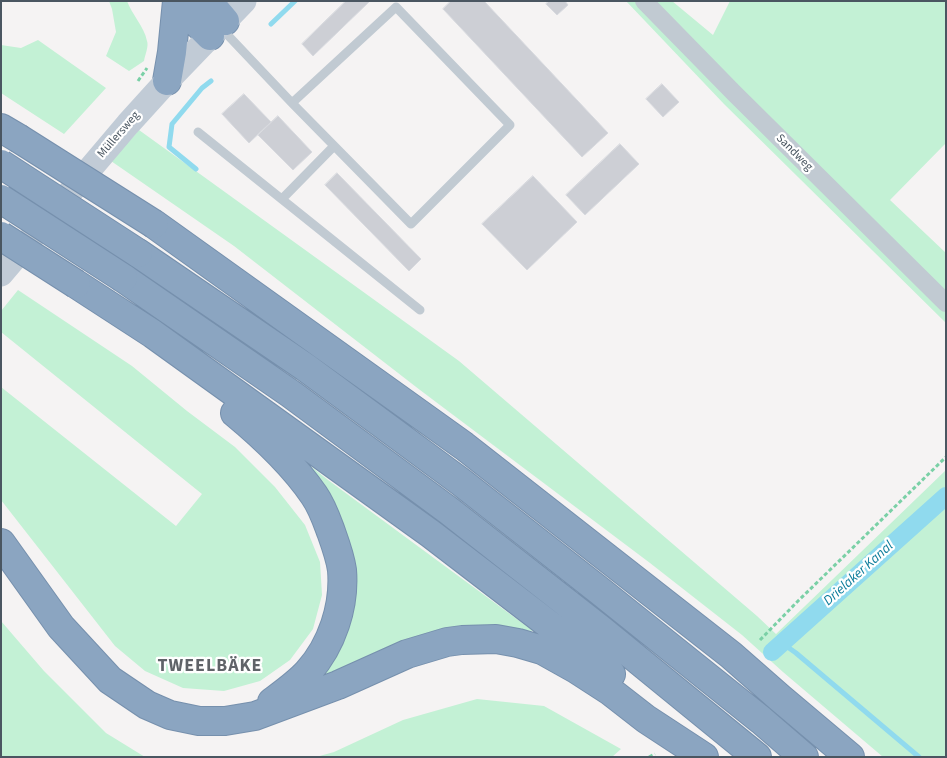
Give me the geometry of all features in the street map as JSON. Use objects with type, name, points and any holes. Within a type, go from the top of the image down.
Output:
[{"type":"highway","points":[[167,81],[177,2],[215,21]]},
{"type":"highway","points":[[9,133],[154,224],[464,446],[731,655],[850,757]]},
{"type":"highway","points":[[1,164],[138,253],[305,367],[461,482],[723,689],[804,757]]},
{"type":"highway","points":[[1,199],[123,278],[291,394],[448,510],[600,629],[757,757]]},
{"type":"highway","points":[[1,236],[153,334],[439,540],[586,654],[710,757]]},
{"type":"highway","points":[[153,334],[197,381],[265,438],[285,459],[316,496],[338,548],[342,570],[342,596],[335,626],[324,649],[307,673],[255,716]]},
{"type":"highway","points":[[1,543],[61,627],[110,680],[147,705],[170,715],[199,721],[225,721],[255,716],[338,685],[407,654],[447,642],[496,639],[542,650],[576,669],[610,690],[646,719],[704,757]]},
{"type":"main road","name":"Müllersweg","points":[[1,274],[128,124],[167,81],[215,21],[244,1]]},
{"type":"street","name":"Sandweg","points":[[644,1],[946,303]]},
{"type":"lane","points":[[215,21],[292,103],[411,224],[510,125],[396,8],[292,103]]},
{"type":"lane","points":[[198,132],[420,310]]},
{"type":"lane","points":[[282,199],[334,146]]},
{"type":"path","points":[[760,640],[946,457]]},
{"type":"path","points":[[649,757],[655,754]]},
{"type":"green space","points":[[109,1],[127,1],[141,25],[148,45],[144,61],[129,71],[106,56],[116,32]]},
{"type":"green space","points":[[626,1],[672,1],[713,35],[730,1],[946,1],[946,143],[890,200],[946,253],[946,323],[724,104]]},
{"type":"green space","points":[[38,40],[106,88],[64,134],[1,93],[1,45],[21,48]]},
{"type":"green space","points":[[139,130],[459,361],[776,634],[946,470],[946,757],[883,757],[742,635],[650,563],[420,390],[234,246],[111,161]]},
{"type":"green space","points":[[18,290],[132,366],[235,447],[275,487],[305,525],[320,562],[322,595],[313,629],[290,660],[260,681],[224,691],[183,688],[145,671],[115,646],[1,500],[1,387],[176,526],[202,494],[1,332],[1,311]]},
{"type":"green space","points":[[294,453],[533,631],[500,629],[305,693],[354,595]]},
{"type":"green space","points":[[1,621],[44,671],[106,733],[145,757],[1,757]]},
{"type":"green space","points":[[477,699],[544,706],[621,749],[612,757],[316,757],[334,752],[403,720]]},
{"type":"building","points":[[346,1],[370,1],[313,56],[302,44]]},
{"type":"building","points":[[451,1],[484,1],[608,133],[582,157],[443,9]]},
{"type":"building","points":[[549,1],[565,1],[568,5],[557,15],[546,4]]},
{"type":"building","points":[[662,84],[679,102],[663,117],[646,99]]},
{"type":"building","points":[[244,94],[271,122],[249,143],[222,114]]},
{"type":"building","points":[[278,116],[312,152],[293,170],[258,135]]},
{"type":"building","points":[[620,144],[639,164],[585,215],[566,195]]},
{"type":"building","points":[[337,173],[421,259],[409,271],[325,185]]},
{"type":"building","points":[[533,176],[577,222],[527,270],[482,224]]},
{"type":"waterway","points":[[271,24],[295,1]]},
{"type":"waterway","points":[[196,169],[169,147],[172,124],[202,88],[211,81]]},
{"type":"waterway","name":"Drielaker Kanal","points":[[772,652],[946,496]]},
{"type":"waterway","points":[[782,643],[919,757]]},
{"type":"district","name":"TWEELBÄKE","points":[[210,667]]}]
